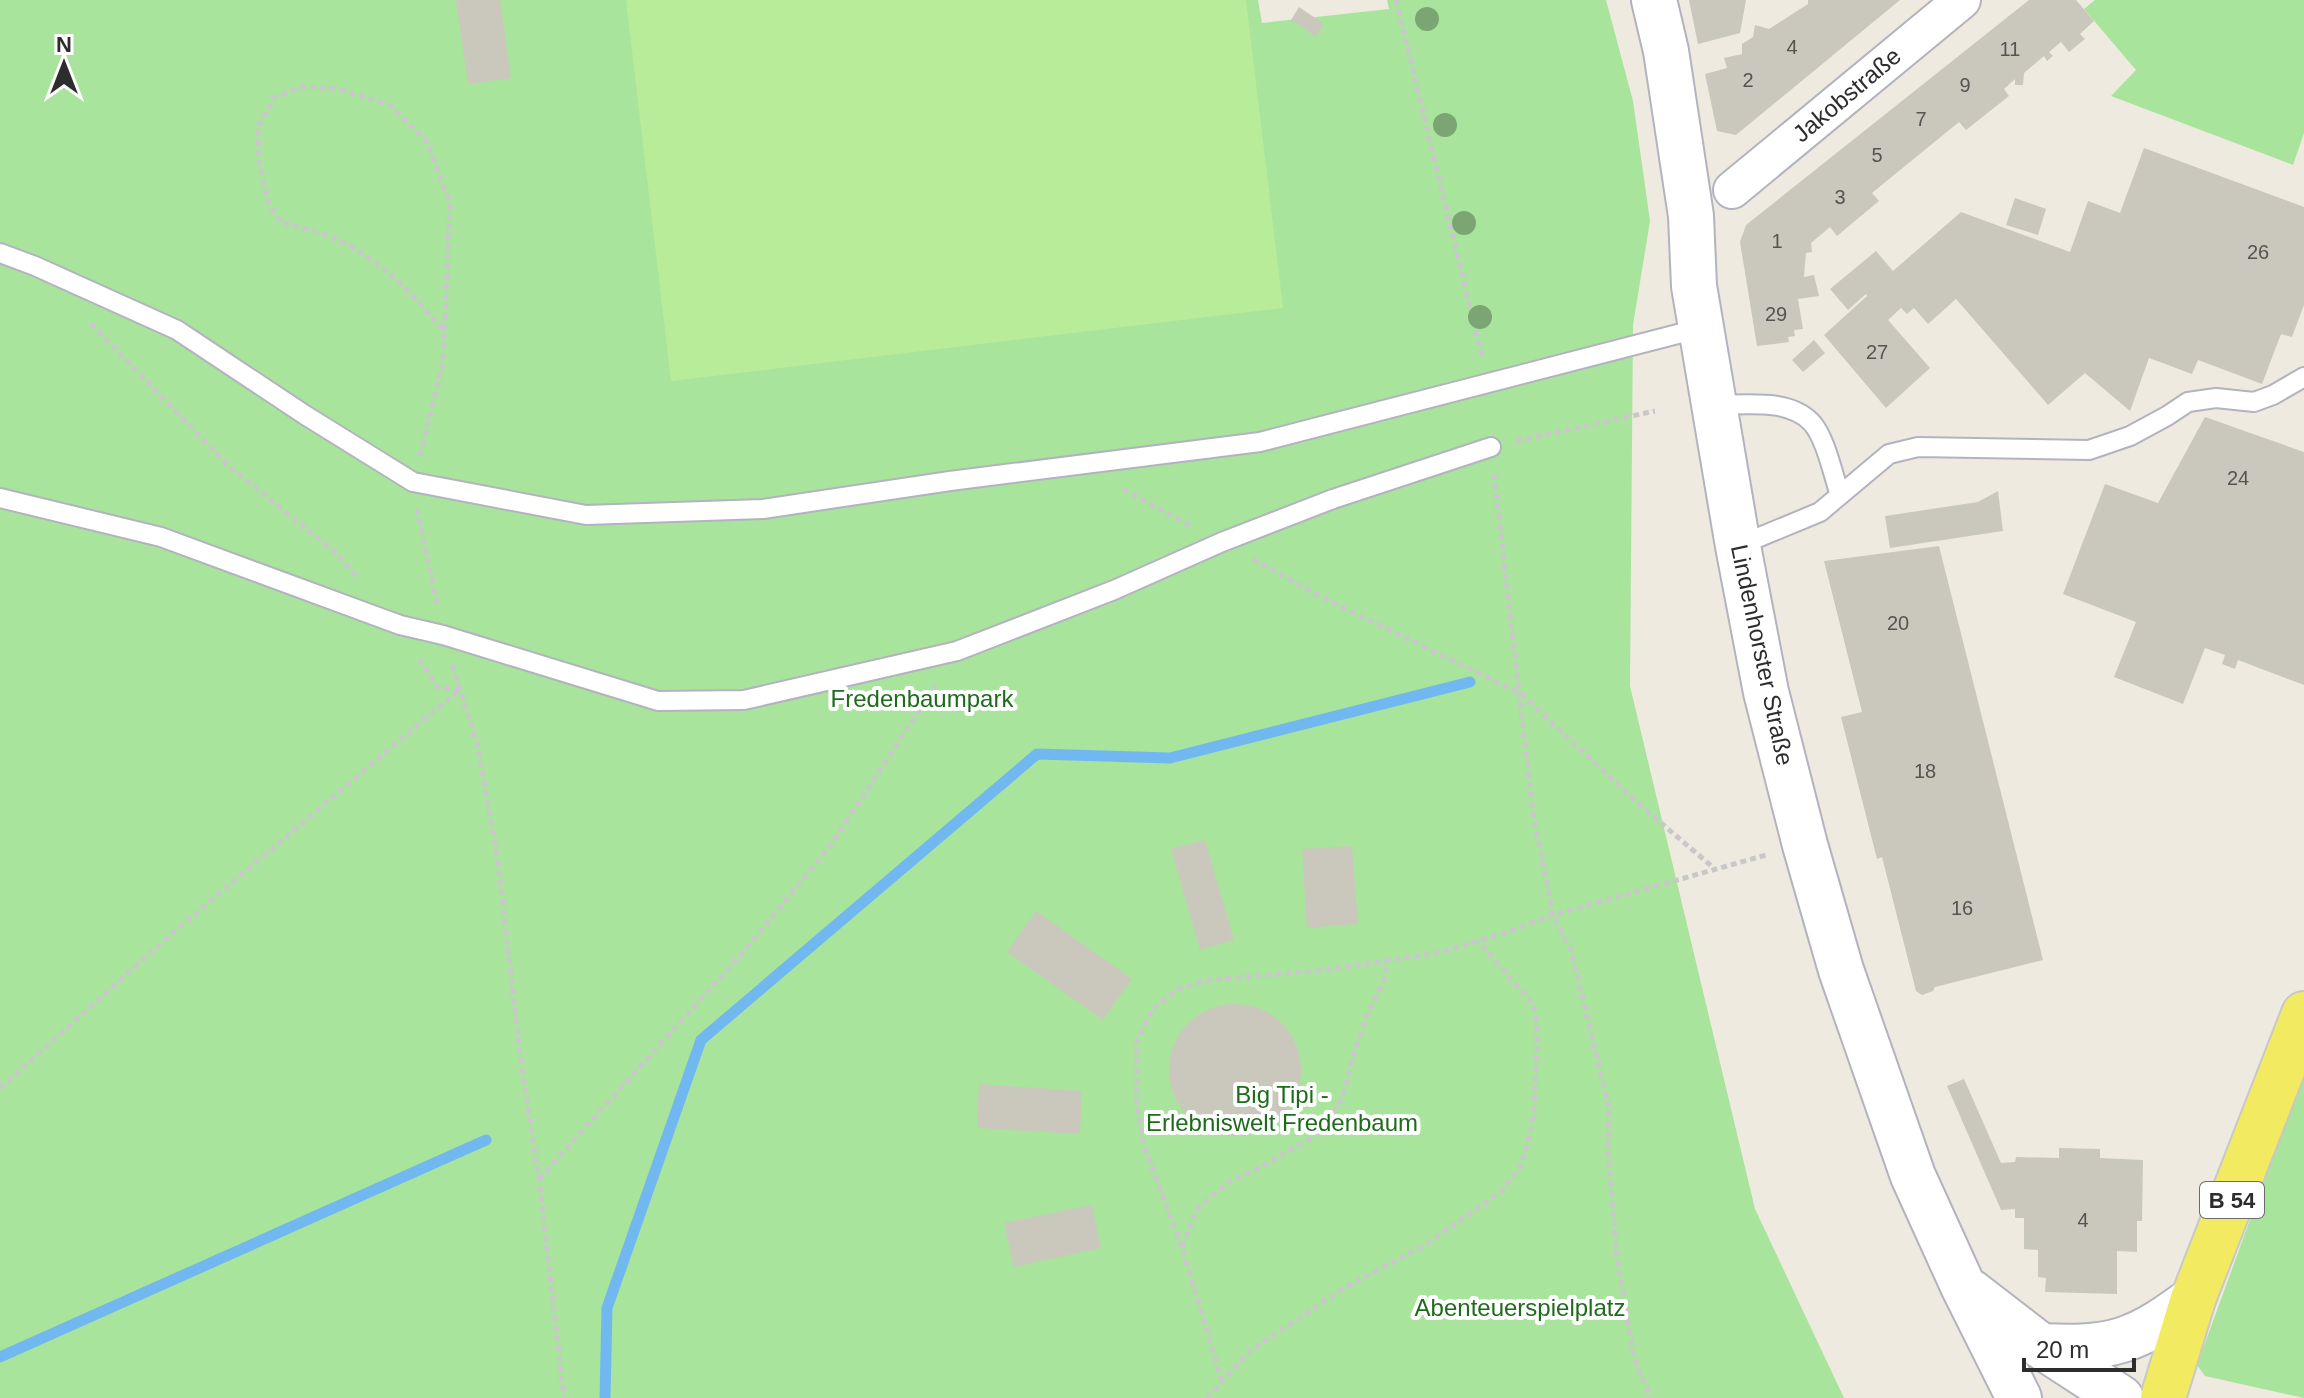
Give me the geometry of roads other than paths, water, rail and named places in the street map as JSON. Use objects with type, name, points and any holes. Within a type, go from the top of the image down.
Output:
[{"type":"main road","name":"B 54","points":[[2163,1398],[2193,1299],[2304,1014]]},
{"type":"street","name":"Lindenhorster Straße","points":[[1654,0],[1666,51],[1691,216],[1694,286],[1738,546],[1766,692],[1805,845],[1845,984],[1913,1176],[2019,1398]]},
{"type":"street","name":"Jakobstraße","points":[[1732,190],[1962,0]]},
{"type":"street","name":"Lindenhorster Straße","points":[[1963,1286],[2041,1346],[2121,1398]]},
{"type":"street","points":[[2041,1346],[2072,1347],[2122,1340],[2163,1321],[2193,1299]]},
{"type":"lane","points":[[0,253],[177,330],[413,482],[586,515],[763,509],[950,481],[1260,442],[1701,328]]},
{"type":"lane","points":[[1738,546],[1820,512],[1889,454],[1918,447],[2089,450],[2130,436],[2188,402],[2216,398],[2254,402],[2304,377]]},
{"type":"lane","points":[[1714,405],[1775,406],[1798,412],[1813,424],[1821,439],[1840,495]]},
{"type":"lane","points":[[0,498],[161,537],[400,625],[443,635],[658,701],[744,700],[957,651],[1333,499],[1491,447]]},
{"type":"waterway","points":[[605,1398],[607,1308],[701,1040],[1037,754],[1170,758],[1470,682]]},
{"type":"waterway","points":[[0,1357],[486,1140]]},
{"type":"park label","name":"Fredenbaumpark","points":[[922,699]]},
{"type":"park label","name":"Big Tipi - Erlebniswelt Fredenbaum","points":[[1282,1109]]},
{"type":"park label","name":"Abenteuerspielplatz","points":[[1520,1308]]}]
